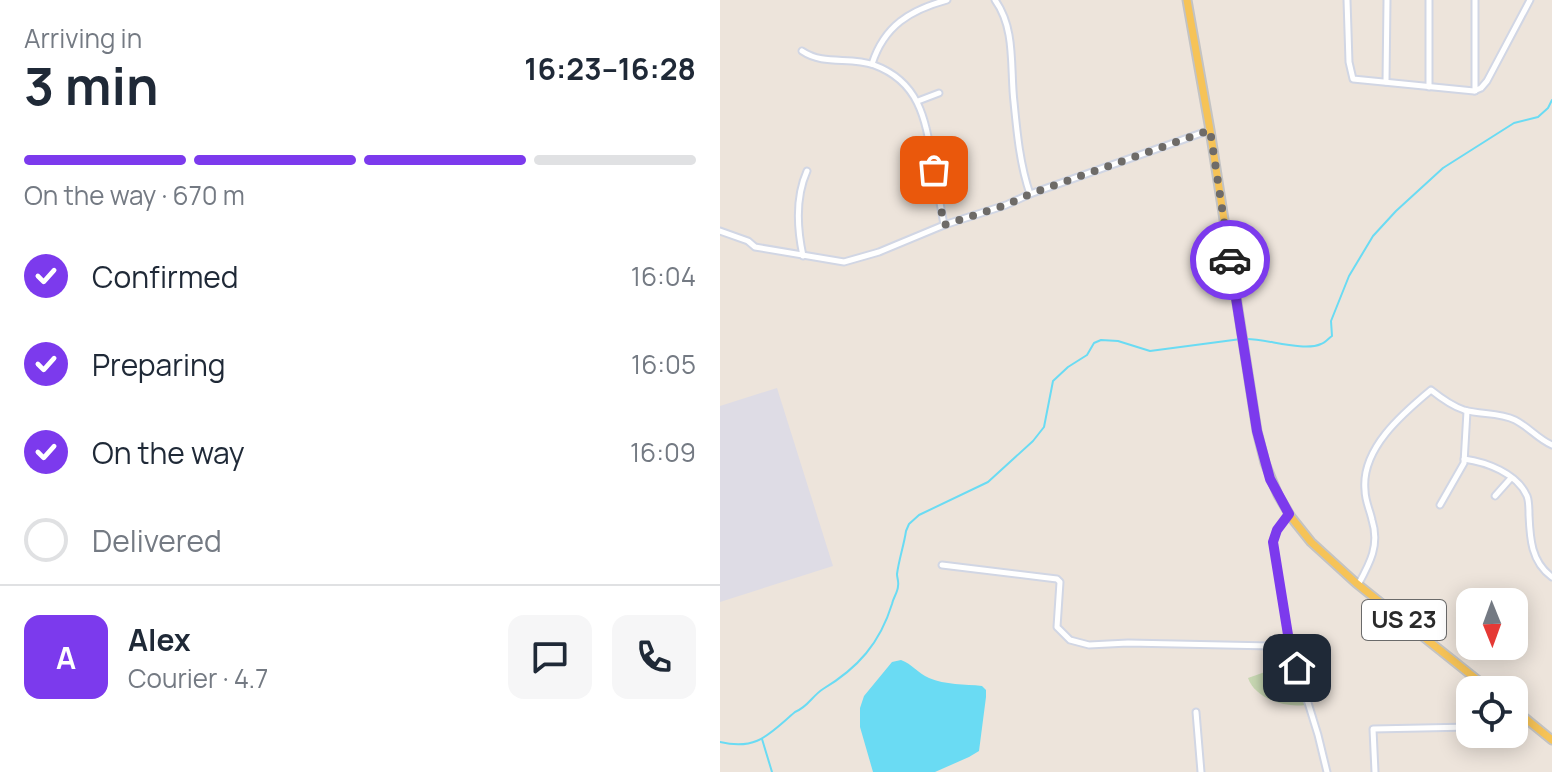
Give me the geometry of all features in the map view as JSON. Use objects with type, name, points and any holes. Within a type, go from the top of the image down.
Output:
[{"type":"main road","name":"US 23","points":[[1187,0],[1257,431],[1270,479],[1289,514],[1318,550],[1472,676]]},
{"type":"main road","points":[[1528,720],[1552,740]]},
{"type":"street","points":[[872,64],[877,48],[890,29],[909,14],[947,0]]},
{"type":"street","points":[[995,0],[1008,25],[1022,172],[1030,194]]},
{"type":"street","points":[[1347,0],[1349,62],[1353,79],[1475,91],[1487,81],[1530,0]]},
{"type":"street","points":[[1386,82],[1387,0]]},
{"type":"street","points":[[1429,0],[1429,87]]},
{"type":"street","points":[[1475,0],[1475,91]]},
{"type":"street","points":[[802,51],[825,60],[872,64],[900,80],[918,101],[926,122],[944,225]]},
{"type":"street","points":[[918,101],[939,93]]},
{"type":"street","points":[[720,231],[748,241],[755,247],[844,262],[879,252],[944,225],[1210,130]]},
{"type":"street","points":[[803,256],[798,233],[800,189],[807,171]]},
{"type":"street","points":[[1358,585],[1375,546],[1376,534],[1365,492],[1371,456],[1385,435],[1431,390],[1467,411],[1513,419],[1552,445]]},
{"type":"street","points":[[1440,505],[1464,463],[1467,411]]},
{"type":"street","points":[[1464,459],[1497,467],[1527,497],[1530,540],[1537,560],[1552,577]]},
{"type":"street","points":[[1495,496],[1511,478]]},
{"type":"street","points":[[1289,514],[1277,530],[1273,542],[1289,641],[1327,772]]},
{"type":"street","points":[[942,565],[1057,579],[1060,582],[1057,627],[1070,640],[1089,645],[1274,646],[1289,641]]},
{"type":"street","points":[[1196,712],[1201,772]]},
{"type":"street","points":[[1375,772],[1373,729],[1456,727]]},
{"type":"shaded area","points":[[777,388],[833,566],[720,602],[720,406]]},
{"type":"green space","points":[[1293,662],[1305,705],[1288,705],[1271,700],[1257,691],[1248,678]]},
{"type":"water","points":[[901,660],[935,680],[982,686],[986,690],[979,751],[935,772],[873,772],[860,727],[860,708],[864,696],[892,662]]},
{"type":"waterway","points":[[1247,339],[1305,347],[1325,342],[1332,336],[1331,321],[1349,276],[1373,236],[1396,211],[1443,168],[1514,123],[1538,117],[1552,100]]},
{"type":"waterway","points":[[720,742],[744,744],[762,739],[857,663],[874,642],[887,618],[898,588],[898,568],[909,524],[919,515],[988,482],[1033,441],[1044,427],[1053,381],[1087,355],[1094,343],[1101,340],[1118,341],[1150,351],[1241,339]]},
{"type":"waterway","points":[[762,739],[772,772]]},
{"type":"way so far","points":[[934,170],[944,225],[1210,130],[1230,260]]},
{"type":"route","points":[[1230,260],[1257,431],[1270,479],[1289,514],[1277,530],[1273,542],[1289,641],[1297,668]]}]
